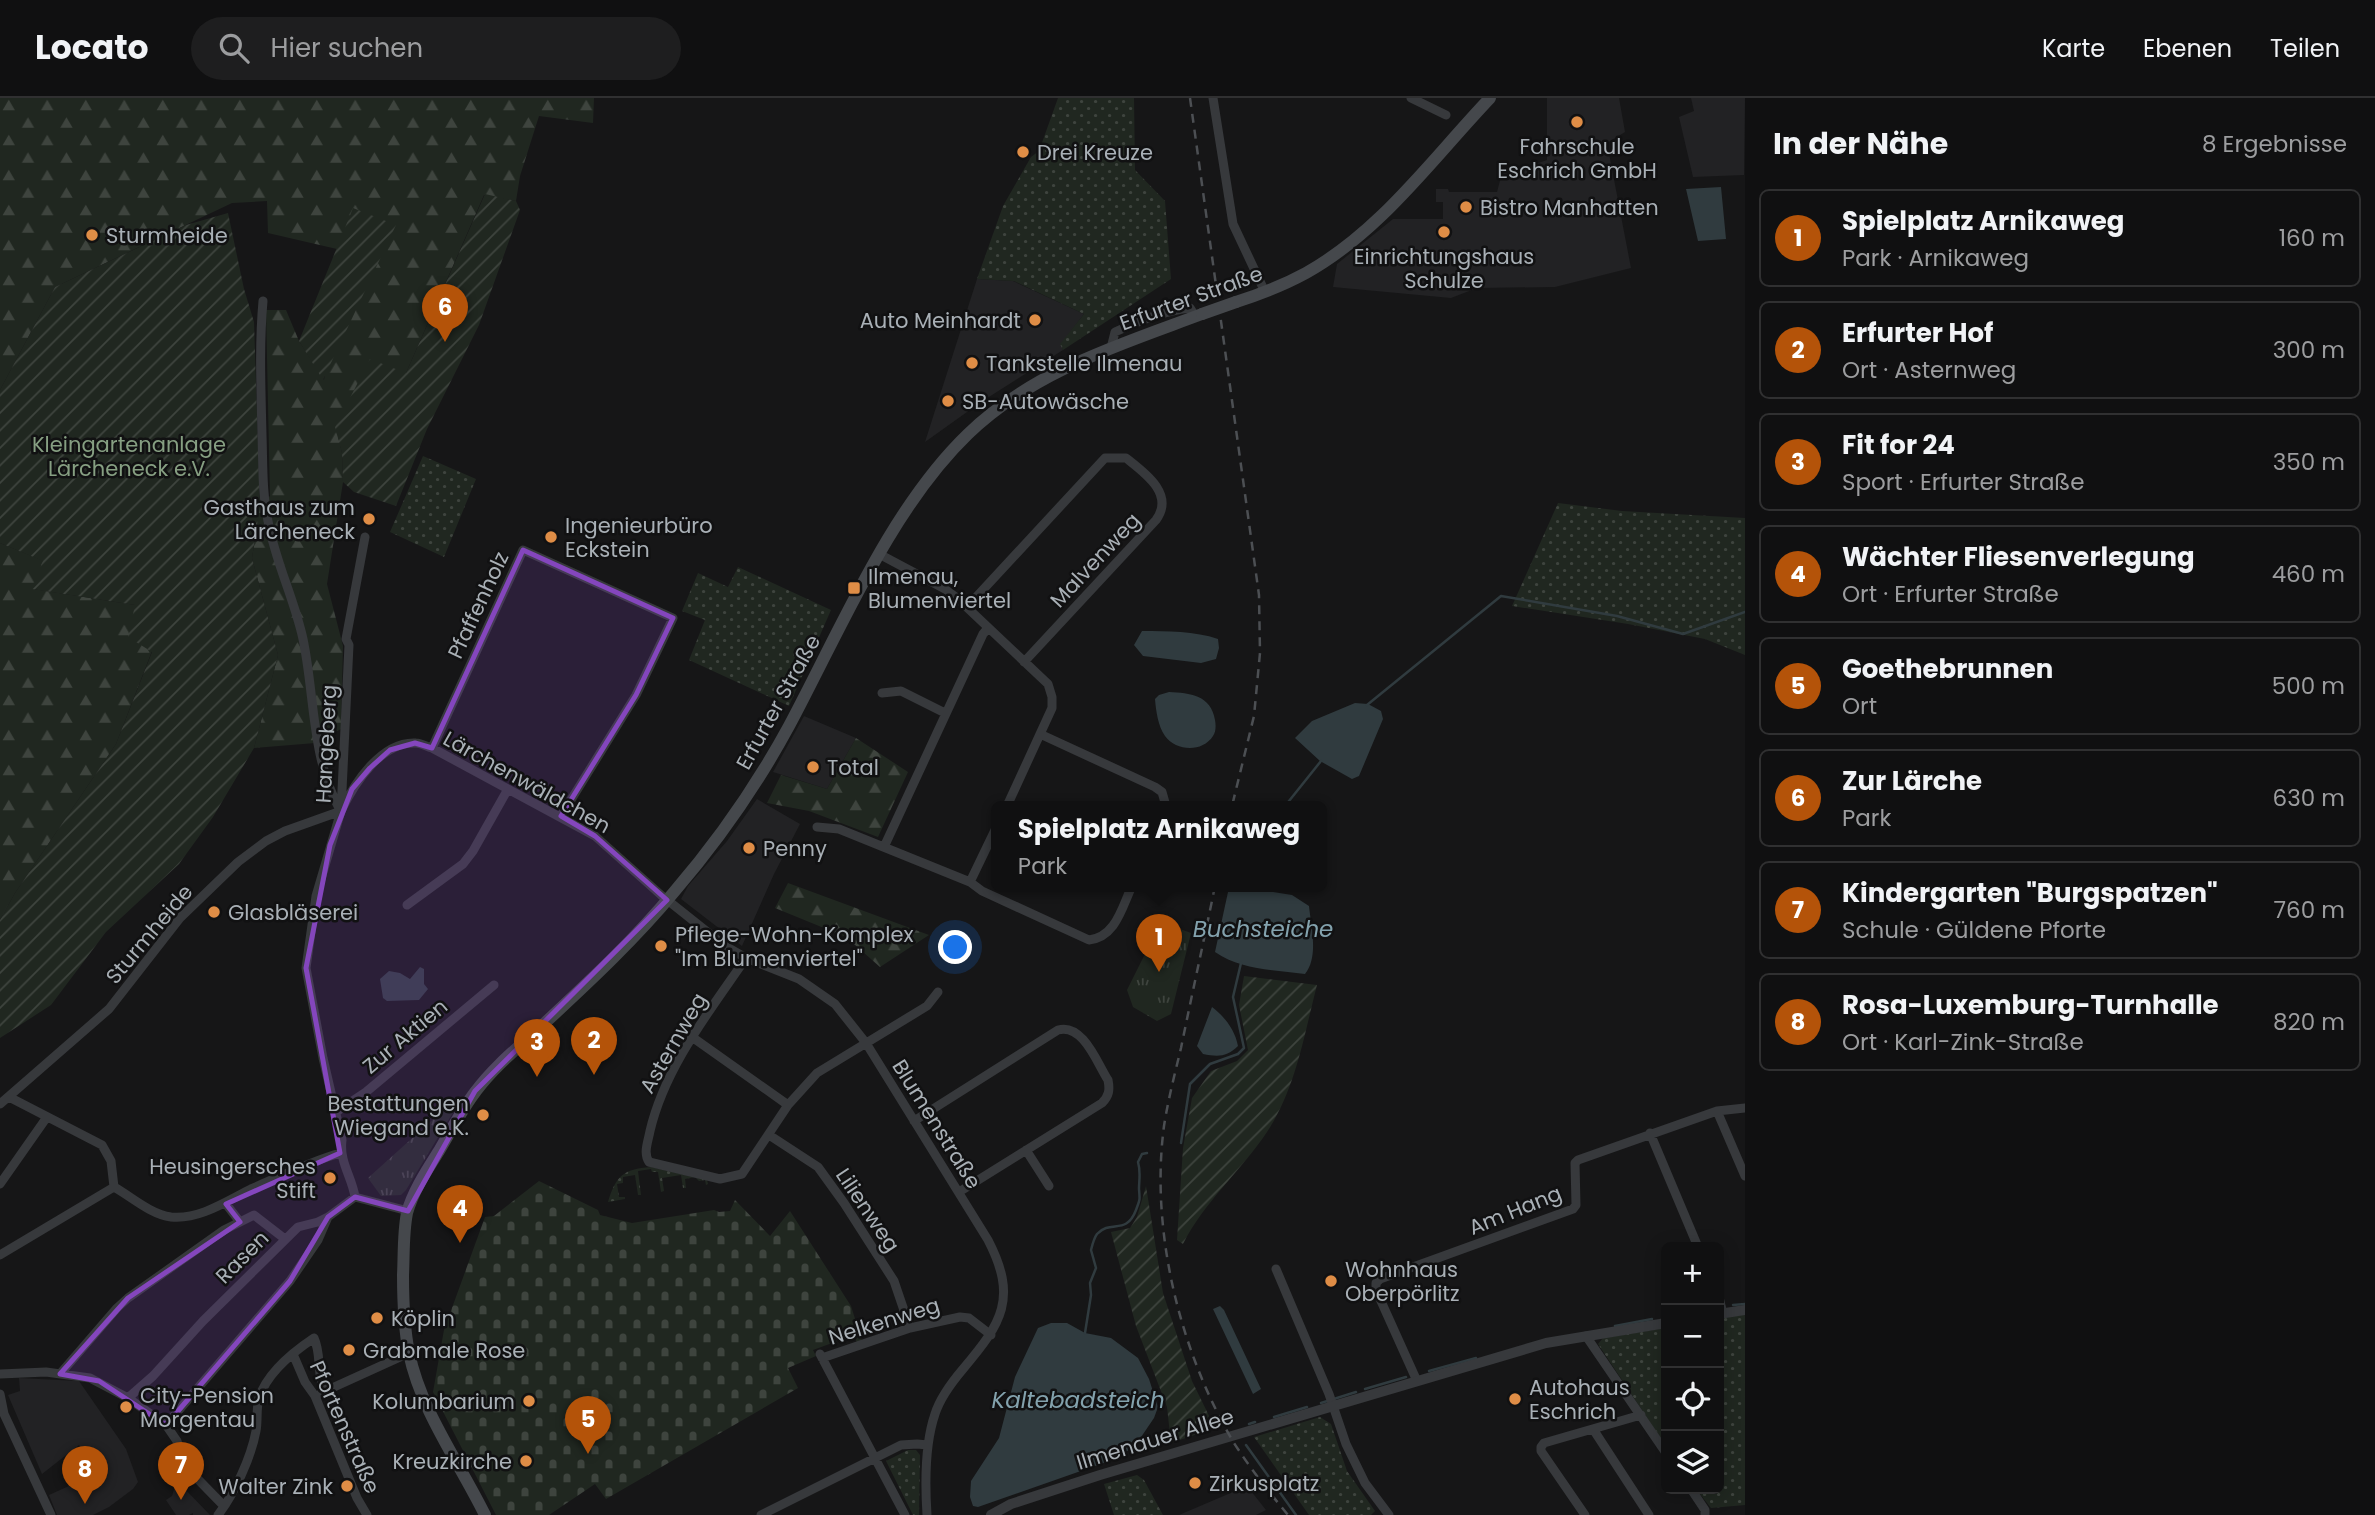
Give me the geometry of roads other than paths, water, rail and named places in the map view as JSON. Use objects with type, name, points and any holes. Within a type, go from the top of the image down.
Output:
[{"type":"main road","name":"Erfurter Straße","points":[[485,1515],[433,1418],[417,1382],[409,1353],[403,1289],[408,1211],[424,1176],[475,1091],[643,926],[718,837],[755,783],[788,727],[879,554],[929,480],[966,436],[1023,391],[1047,377],[1111,348],[1265,292],[1308,272],[1363,233],[1398,199],[1490,98]]},
{"type":"street","points":[[1213,98],[1233,224],[1265,292]]},
{"type":"street","points":[[1411,98],[1446,115]]},
{"type":"street","points":[[263,302],[260,375],[264,494],[282,576],[303,640],[318,746],[327,786],[341,811]]},
{"type":"street","name":"Malvenweg","points":[[967,607],[1105,458],[1126,458],[1161,490],[1163,505],[1156,520],[1024,662]]},
{"type":"street","name":"Hangeberg","points":[[355,1197],[340,1153],[342,1140],[306,968],[316,896],[341,811],[349,645],[346,639],[365,537]]},
{"type":"street","name":"Pfaffenholz","points":[[432,748],[523,550],[673,618],[636,695],[561,816]]},
{"type":"street","points":[[879,554],[945,589],[1044,679],[1051,691],[1052,708],[1009,801]]},
{"type":"street","points":[[884,847],[945,713],[988,628]]},
{"type":"street","points":[[882,693],[901,691],[945,713]]},
{"type":"street","points":[[1040,734],[1156,787],[1162,792],[1165,801]]},
{"type":"street","name":"Lärchenwäldchen","points":[[341,811],[352,789],[390,750],[415,743],[432,748],[596,836],[667,900]]},
{"type":"street","points":[[407,905],[463,864],[508,789]]},
{"type":"street","name":"Sturmheide","points":[[0,1104],[109,1009],[180,918],[238,862],[266,841],[285,831],[341,811]]},
{"type":"street","points":[[817,827],[839,829],[970,882],[982,891],[1089,940],[1105,936],[1113,927],[1129,892]]},
{"type":"street","points":[[970,882],[991,838]]},
{"type":"street","name":"Blumenstraße","points":[[667,900],[705,931],[746,958],[776,968],[817,990],[849,1020],[993,1248],[1002,1274],[1002,1308],[991,1335],[954,1380],[935,1413],[928,1445],[927,1515]]},
{"type":"street","name":"Asternweg","points":[[746,958],[692,1037],[656,1108],[646,1150],[647,1159],[655,1164],[720,1179],[742,1174],[769,1135]]},
{"type":"street","name":"Zur Aktien","points":[[336,1112],[366,1092],[494,985]]},
{"type":"street","points":[[769,1135],[788,1105],[817,1073],[927,1006],[938,992]]},
{"type":"street","points":[[914,1121],[1058,1030],[1072,1030],[1081,1037],[1108,1080],[1109,1093],[1102,1103],[959,1192]]},
{"type":"street","points":[[692,1037],[788,1105]]},
{"type":"street","points":[[9,1097],[102,1145],[111,1161],[114,1187]]},
{"type":"street","points":[[1696,1242],[1650,1133],[1717,1111],[1745,1108]]},
{"type":"street","points":[[1717,1111],[1745,1175]]},
{"type":"street","points":[[0,1184],[47,1117]]},
{"type":"street","name":"Am Hang","points":[[1417,1381],[1376,1290],[1376,1283],[1380,1279],[1573,1209],[1576,1205],[1575,1163],[1578,1160],[1650,1133]]},
{"type":"street","name":"Lilienweg","points":[[769,1135],[818,1167],[894,1281],[910,1328]]},
{"type":"street","points":[[1026,1150],[1049,1186]]},
{"type":"street","points":[[114,1187],[158,1213],[183,1217],[226,1203],[313,1160],[340,1153]]},
{"type":"street","points":[[0,1255],[114,1187]]},
{"type":"street","points":[[355,1197],[408,1211]]},
{"type":"street","name":"Rasen","points":[[128,1398],[153,1376],[298,1227],[318,1223],[355,1197]]},
{"type":"street","points":[[226,1203],[240,1222]]},
{"type":"street","points":[[60,1374],[117,1308],[224,1230],[254,1215],[285,1239]]},
{"type":"street","points":[[166,1425],[290,1281],[315,1245],[328,1217]]},
{"type":"street","points":[[1276,1269],[1333,1405],[1346,1444],[1364,1483],[1389,1515]]},
{"type":"street","points":[[1724,1314],[1745,1310]]},
{"type":"street","name":"Nelkenweg","points":[[873,1457],[821,1356],[910,1328],[964,1316],[991,1335]]},
{"type":"street","name":"Ilmenauer Allee","points":[[990,1515],[1040,1494],[1546,1343],[1661,1324]]},
{"type":"street","points":[[1586,1336],[1661,1445]]},
{"type":"street","name":"Pfortenstraße","points":[[218,1515],[233,1494],[256,1432],[259,1399],[275,1371],[314,1338],[320,1383],[325,1391]]},
{"type":"street","points":[[315,1396],[409,1353]]},
{"type":"street","name":"Pfortenstraße","points":[[293,1354],[304,1382],[315,1396],[357,1498],[367,1515]]},
{"type":"street","points":[[0,1374],[60,1374],[90,1378],[128,1398],[166,1425],[177,1441],[185,1466],[224,1506]]},
{"type":"street","points":[[0,1394],[4,1414],[51,1515]]},
{"type":"street","points":[[1585,1515],[1541,1451],[1541,1447],[1544,1443],[1641,1415]]},
{"type":"street","points":[[1593,1429],[1649,1515]]},
{"type":"street","points":[[761,1515],[901,1445],[928,1445]]},
{"type":"street","points":[[873,1457],[905,1515]]},
{"type":"street","points":[[1694,1494],[1705,1510],[1705,1515]]},
{"type":"water","points":[[1721,187],[1726,239],[1698,241],[1686,189]]},
{"type":"water","points":[[1142,631],[1190,633],[1218,639],[1216,659],[1201,663],[1143,656],[1134,645]]},
{"type":"water","points":[[1169,692],[1192,695],[1209,705],[1216,726],[1208,741],[1189,748],[1176,745],[1165,736],[1159,723],[1155,699]]},
{"type":"water","points":[[1355,703],[1368,704],[1381,711],[1383,719],[1359,776],[1352,779],[1320,761],[1295,738],[1312,721]]},
{"type":"water","name":"Buchsteiche","points":[[1228,892],[1274,892],[1292,895],[1309,906],[1313,950],[1305,974],[1247,966],[1215,952]]},
{"type":"water","points":[[420,967],[424,969],[424,984],[428,989],[419,1000],[387,1001],[383,998],[380,979],[389,971],[410,979]]},
{"type":"water","points":[[1212,1007],[1229,1024],[1238,1046],[1222,1055],[1203,1054],[1197,1046]]},
{"type":"water","points":[[1220,1306],[1261,1389],[1253,1394],[1213,1309]]},
{"type":"water","name":"Kaltebadsteich","points":[[1051,1323],[1067,1323],[1085,1333],[1111,1338],[1138,1358],[1149,1379],[1158,1407],[1154,1418],[1135,1446],[1115,1459],[978,1507],[973,1506],[970,1497],[971,1481],[999,1438],[1015,1377],[1038,1328]]},
{"type":"waterway","points":[[1367,705],[1501,596],[1617,616],[1683,634],[1745,612]]},
{"type":"waterway","points":[[1289,801],[1321,761]]},
{"type":"waterway","points":[[1181,1143],[1190,1084],[1210,1064],[1238,1054],[1244,1048],[1233,997],[1241,963]]},
{"type":"waterway","points":[[1085,1333],[1091,1295],[1090,1283],[1096,1268],[1091,1250],[1093,1242],[1102,1230],[1123,1225],[1132,1218],[1139,1200],[1138,1162],[1142,1154],[1147,1153]]},
{"type":"waterway","points":[[1733,1305],[1745,1304]]},
{"type":"waterway","points":[[1615,1326],[1652,1319]]},
{"type":"waterway","points":[[1429,1371],[1476,1358]]},
{"type":"waterway","points":[[1365,1389],[1406,1377]]},
{"type":"waterway","points":[[1321,1403],[1356,1392]]},
{"type":"waterway","points":[[1274,1417],[1307,1407]]},
{"type":"waterway","points":[[1249,1424],[1255,1422]]},
{"type":"waterway","points":[[1246,1445],[1296,1515]]},
{"type":"railway","points":[[1190,98],[1259,595],[1260,653],[1254,716],[1233,801]]},
{"type":"railway","points":[[1214,892],[1164,1126],[1161,1207],[1174,1290],[1198,1370],[1234,1443],[1288,1515]]},
{"type":"place","name":"Fahrschule Eschrich GmbH","points":[[1577,122]]},
{"type":"place","name":"Drei Kreuze","points":[[1023,152]]},
{"type":"place","name":"Bistro Manhatten","points":[[1466,207]]},
{"type":"place","name":"Einrichtungshaus Schulze","points":[[1444,232]]},
{"type":"place","name":"Sturmheide","points":[[92,235]]},
{"type":"place","name":"Auto Meinhardt","points":[[1035,320]]},
{"type":"place","name":"Zur Lärche","points":[[445,342]]},
{"type":"place","name":"Tankstelle Ilmenau","points":[[972,363]]},
{"type":"place","name":"SB-Autowäsche","points":[[948,401]]},
{"type":"place","name":"Gasthaus zum Lärcheneck","points":[[369,519]]},
{"type":"place","name":"Ingenieurbüro Eckstein","points":[[551,537]]},
{"type":"place","name":"Ilmenau, Blumenviertel","points":[[854,588]]},
{"type":"place","name":"Total","points":[[813,767]]},
{"type":"place","name":"Penny","points":[[749,848]]},
{"type":"place","name":"Glasbläserei","points":[[214,912]]},
{"type":"place","name":"Pflege-Wohn-Komplex \"Im Blumenviertel\"","points":[[661,946]]},
{"type":"place","name":"Spielplatz Arnikaweg","points":[[1159,972]]},
{"type":"place","name":"Erfurter Hof","points":[[594,1075]]},
{"type":"place","name":"Fit for 24","points":[[537,1077]]},
{"type":"place","name":"Bestattungen Wiegand e.K.","points":[[483,1115]]},
{"type":"place","name":"Heusingersches Stift","points":[[330,1178]]},
{"type":"place","name":"Wächter Fliesenverlegung","points":[[460,1243]]},
{"type":"place","name":"Wohnhaus Oberpörlitz","points":[[1331,1281]]},
{"type":"place","name":"Köplin","points":[[377,1318]]},
{"type":"place","name":"Grabmale Rose","points":[[349,1350]]},
{"type":"place","name":"Autohaus Eschrich","points":[[1515,1399]]},
{"type":"place","name":"Kolumbarium","points":[[529,1401]]},
{"type":"place","name":"City-Pension Morgentau","points":[[126,1407]]},
{"type":"place","name":"Goethebrunnen","points":[[588,1454]]},
{"type":"place","name":"Kreuzkirche","points":[[526,1461]]},
{"type":"place","name":"Zirkusplatz","points":[[1195,1483]]},
{"type":"place","name":"Walter Zink","points":[[347,1486]]},
{"type":"place","name":"Kindergarten \"Burgspatzen\"","points":[[181,1500]]},
{"type":"place","name":"Rosa-Luxemburg-Turnhalle","points":[[85,1504]]},
{"type":"park label","name":"Kleingartenanlage Lärcheneck e.V.","points":[[129,456]]}]
